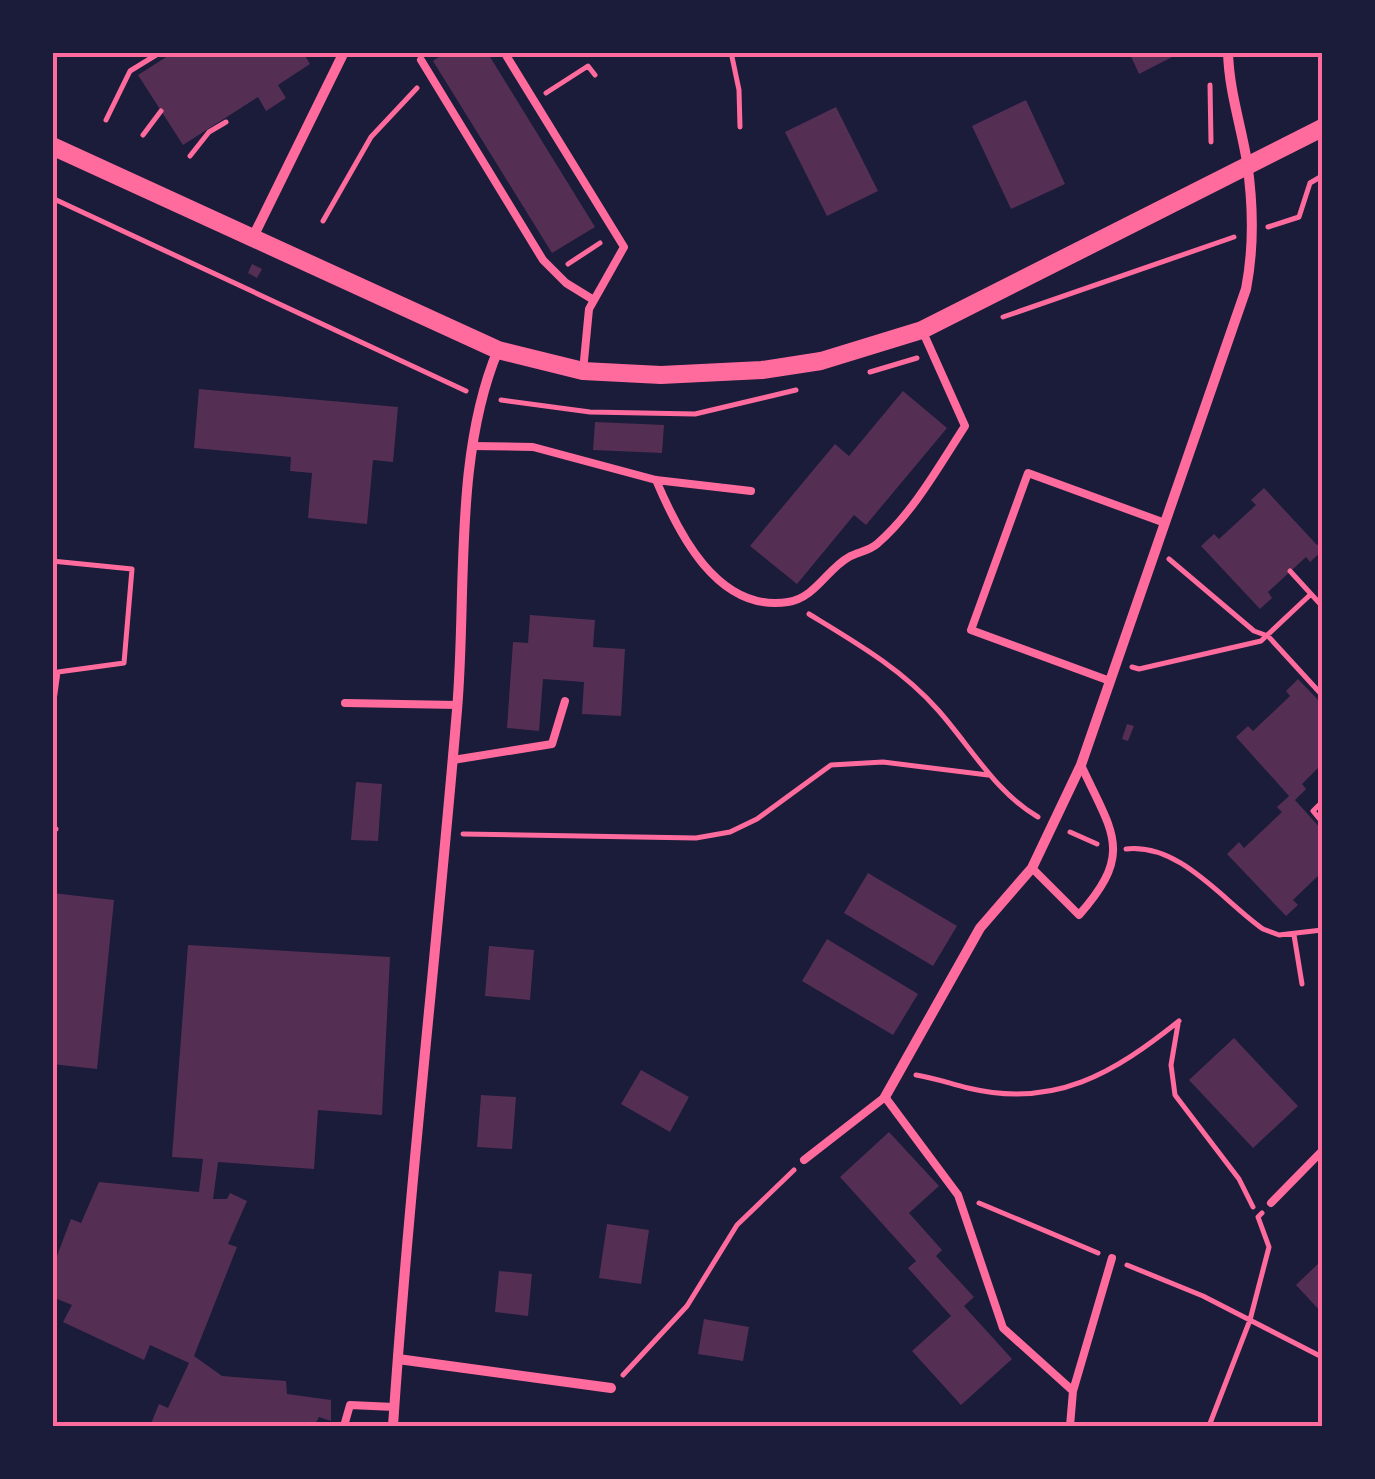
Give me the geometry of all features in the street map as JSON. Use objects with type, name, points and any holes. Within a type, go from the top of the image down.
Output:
[{"type":"street","points":[[253,237],[344,52]]},
{"type":"street","points":[[885,1097],[980,928],[1032,868],[1081,765],[1246,289],[1252,232],[1247,163],[1232,99],[1228,52]]},
{"type":"street","points":[[52,146],[498,350],[583,372],[662,375],[762,370],[820,360],[922,330],[1322,128]]},
{"type":"street","points":[[393,1426],[458,705],[472,446],[481,395],[498,350]]},
{"type":"street","points":[[398,1359],[611,1388]]},
{"type":"lane","points":[[504,52],[624,247],[592,299],[583,372]]},
{"type":"lane","points":[[421,60],[555,273],[592,299]]},
{"type":"lane","points":[[656,480],[680,535],[718,581],[761,600],[789,602],[812,591],[848,557],[875,546],[926,486],[965,426],[922,330]]},
{"type":"lane","points":[[472,446],[533,447],[656,480],[750,491]]},
{"type":"lane","points":[[1110,681],[971,630],[1028,473],[1165,523]]},
{"type":"lane","points":[[453,760],[552,744],[565,701]]},
{"type":"lane","points":[[344,702],[458,705]]},
{"type":"lane","points":[[1032,868],[1079,915],[1104,888],[1115,851],[1110,829],[1081,765]]},
{"type":"lane","points":[[804,1160],[885,1097],[958,1195],[1003,1328],[1073,1391]]},
{"type":"lane","points":[[1271,1204],[1322,1151]]},
{"type":"lane","points":[[1070,1426],[1073,1391],[1112,1258]]},
{"type":"lane","points":[[344,1426],[350,1405],[394,1406]]},
{"type":"path","points":[[106,120],[130,71],[162,52]]},
{"type":"path","points":[[731,52],[739,90],[740,127]]},
{"type":"path","points":[[558,84],[588,66],[595,75]]},
{"type":"path","points":[[1210,70],[1210,142]]},
{"type":"path","points":[[323,221],[384,120],[431,76]]},
{"type":"path","points":[[143,136],[161,111]]},
{"type":"path","points":[[190,156],[209,132],[226,122]]},
{"type":"path","points":[[1298,217],[1310,182],[1322,176]]},
{"type":"path","points":[[52,198],[447,386]]},
{"type":"path","points":[[555,273],[616,234]]},
{"type":"path","points":[[988,323],[1207,245]]},
{"type":"path","points":[[52,561],[132,569],[124,663],[58,672],[52,714]]},
{"type":"path","points":[[1177,562],[1254,632],[1268,636],[1322,695]]},
{"type":"path","points":[[1290,572],[1322,606]]},
{"type":"path","points":[[1139,670],[1268,636],[1311,594]]},
{"type":"path","points":[[789,602],[880,657],[936,707],[991,775],[1032,815],[1115,851],[1160,851],[1263,928],[1294,935],[1322,930]]},
{"type":"path","points":[[463,834],[696,838],[730,832],[756,819],[831,765],[882,762],[991,775]]},
{"type":"path","points":[[1319,821],[1312,811],[1322,802]]},
{"type":"path","points":[[1294,935],[1302,984]]},
{"type":"path","points":[[899,1072],[969,1089],[1063,1092],[1129,1061],[1178,1021],[1171,1066],[1175,1095],[1239,1179],[1269,1247],[1250,1320],[1209,1426]]},
{"type":"path","points":[[611,1388],[688,1306],[736,1225],[804,1160]]},
{"type":"path","points":[[958,1195],[1112,1258],[1322,1357]]},
{"type":"path","points":[[1258,1217],[1271,1204]]},
{"type":"building","points":[[174,52],[303,52],[310,64],[278,85],[286,98],[266,111],[258,97],[183,145],[138,75]]},
{"type":"building","points":[[446,52],[487,52],[595,227],[552,253],[433,61]]},
{"type":"building","points":[[1129,52],[1182,52],[1139,74]]},
{"type":"building","points":[[1026,100],[1065,184],[1011,209],[972,126]]},
{"type":"building","points":[[836,107],[878,191],[827,216],[785,132]]},
{"type":"building","points":[[252,264],[262,269],[257,278],[248,273]]},
{"type":"building","points":[[199,389],[398,407],[393,462],[373,460],[367,524],[308,518],[312,473],[290,471],[291,457],[194,448]]},
{"type":"building","points":[[903,391],[947,428],[866,525],[854,515],[797,584],[750,546],[835,444],[849,456]]},
{"type":"building","points":[[595,422],[664,425],[662,453],[593,450]]},
{"type":"building","points":[[1264,488],[1317,545],[1322,541],[1322,551],[1310,562],[1306,557],[1268,592],[1272,598],[1260,609],[1201,546],[1214,534],[1219,539],[1256,505],[1251,500]]},
{"type":"building","points":[[530,615],[595,620],[593,647],[625,649],[621,716],[582,714],[584,682],[543,679],[539,731],[507,728],[513,642],[528,643]]},
{"type":"building","points":[[1298,679],[1322,704],[1322,764],[1302,784],[1306,789],[1295,800],[1322,830],[1322,872],[1293,900],[1298,905],[1286,916],[1227,854],[1239,842],[1244,848],[1282,812],[1277,807],[1289,796],[1236,737],[1248,726],[1253,731],[1290,696],[1286,691]]},
{"type":"building","points":[[1127,724],[1134,726],[1128,741],[1122,739]]},
{"type":"building","points":[[356,782],[382,784],[378,841],[351,840]]},
{"type":"building","points":[[868,873],[957,926],[933,966],[844,913]]},
{"type":"building","points":[[52,893],[114,900],[97,1069],[52,1064]]},
{"type":"building","points":[[827,939],[918,994],[893,1035],[802,981]]},
{"type":"building","points":[[188,945],[390,957],[382,1115],[318,1110],[314,1169],[218,1162],[213,1199],[227,1199],[230,1193],[247,1201],[228,1244],[237,1247],[194,1356],[222,1376],[286,1381],[287,1394],[331,1400],[331,1421],[319,1417],[314,1426],[150,1426],[159,1404],[168,1408],[189,1363],[150,1345],[144,1360],[63,1322],[72,1305],[52,1297],[52,1269],[71,1219],[81,1223],[99,1182],[199,1192],[203,1159],[172,1157]]},
{"type":"building","points":[[489,946],[534,950],[530,1000],[485,996]]},
{"type":"building","points":[[1234,1038],[1298,1106],[1253,1148],[1189,1080]]},
{"type":"building","points":[[641,1070],[689,1097],[670,1132],[621,1104]]},
{"type":"building","points":[[481,1095],[516,1097],[512,1149],[477,1147]]},
{"type":"building","points":[[889,1132],[939,1186],[909,1213],[942,1250],[936,1256],[974,1297],[964,1306],[1012,1359],[961,1405],[912,1351],[951,1316],[908,1268],[916,1261],[840,1177]]},
{"type":"building","points":[[607,1224],[649,1230],[641,1284],[599,1278]]},
{"type":"building","points":[[1322,1260],[1322,1313],[1296,1285]]},
{"type":"building","points":[[499,1271],[532,1274],[528,1316],[495,1312]]},
{"type":"building","points":[[704,1319],[749,1327],[743,1361],[698,1354]]}]
